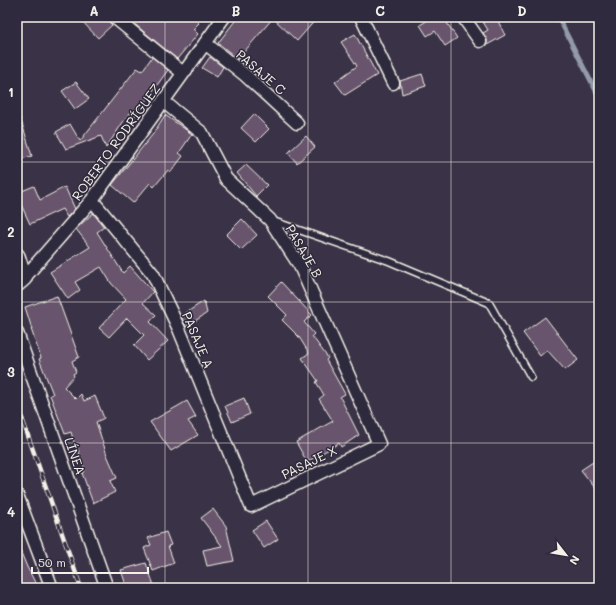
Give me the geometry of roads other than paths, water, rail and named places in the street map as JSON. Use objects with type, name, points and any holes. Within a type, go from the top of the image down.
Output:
[{"type":"street","points":[[114,17],[183,73]]},
{"type":"street","name":"ROBERTO RODRÍGUEZ","points":[[21,281],[92,200],[224,17]]},
{"type":"street","points":[[361,17],[393,83]]},
{"type":"street","points":[[463,17],[480,41]]},
{"type":"street","name":"PASAJE C","points":[[205,43],[245,75],[297,123]]},
{"type":"street","name":"PASAJE B","points":[[163,101],[202,133],[226,179],[270,220],[300,266],[379,444]]},
{"type":"street","name":"PASAJE A","points":[[92,200],[154,274],[179,329],[251,506]]},
{"type":"street","points":[[17,256],[21,281]]},
{"type":"street","name":"LÍNEA","points":[[17,333],[107,588]]},
{"type":"street","name":"PASAJE X","points":[[251,506],[379,444]]},
{"type":"street","points":[[17,495],[52,588]]},
{"type":"lane","points":[[270,220],[389,261],[489,303],[531,377]]},
{"type":"waterway","points":[[558,17],[599,97]]},
{"type":"railway","points":[[17,404],[81,588]]}]
